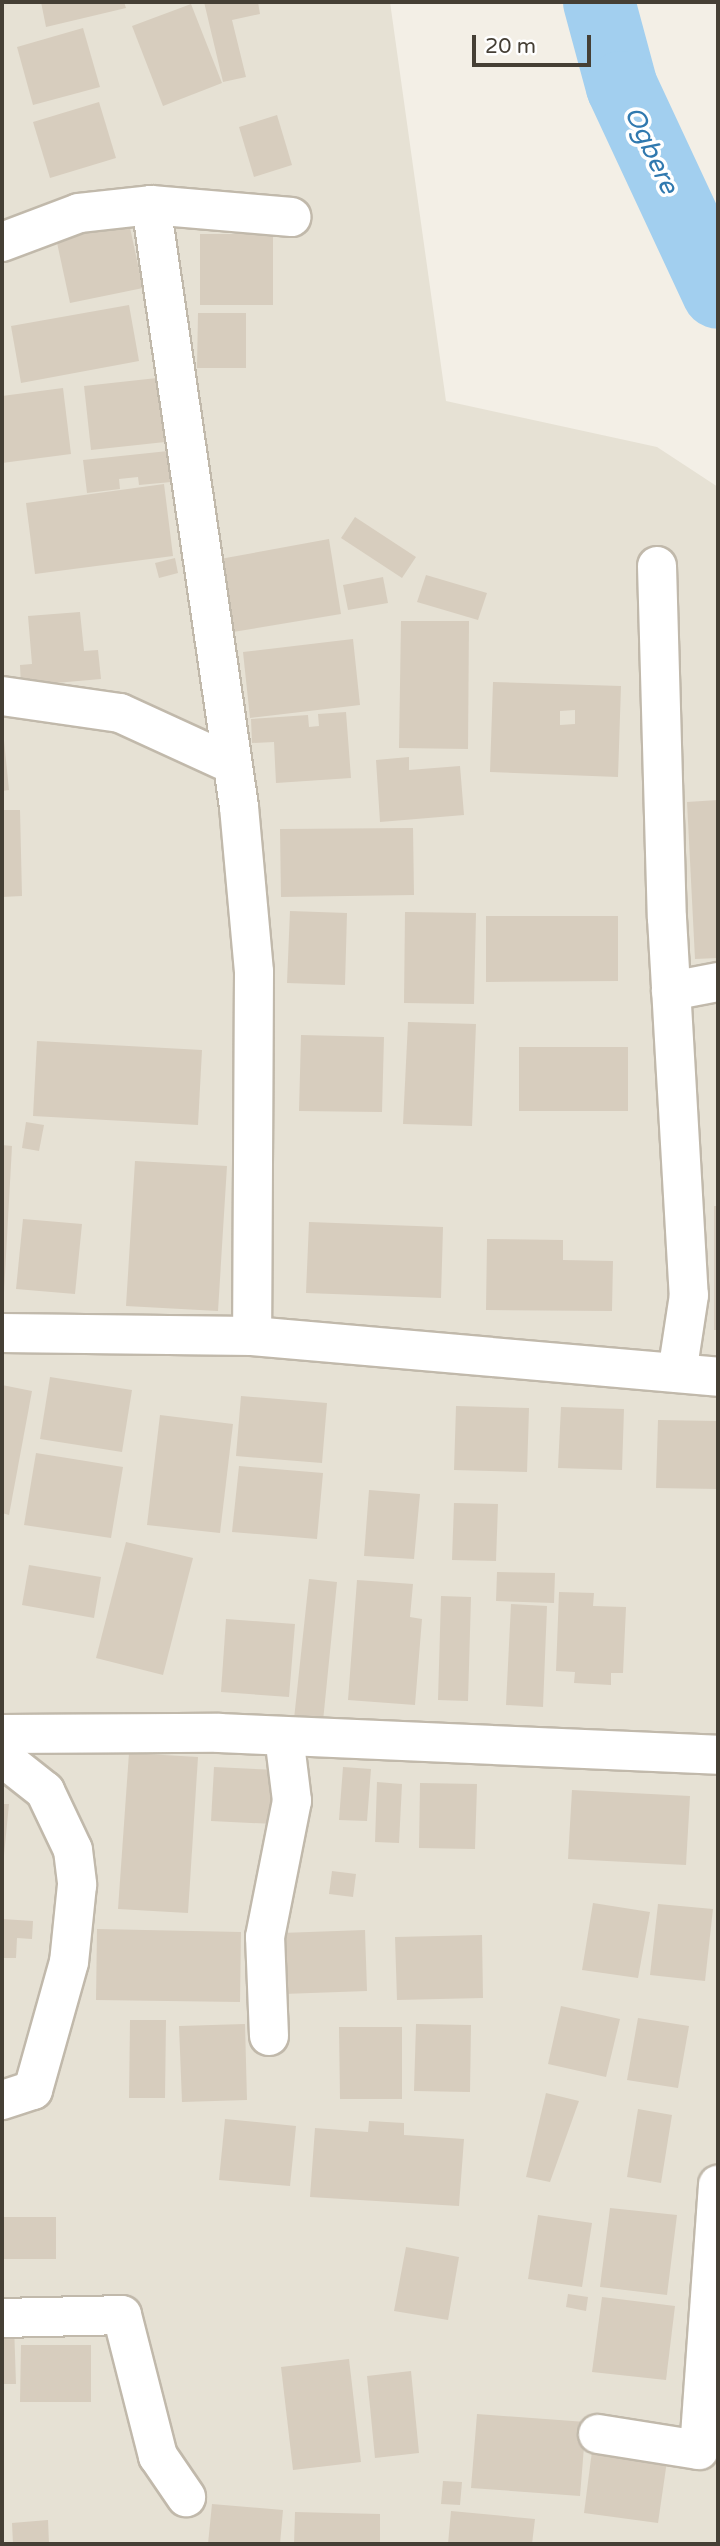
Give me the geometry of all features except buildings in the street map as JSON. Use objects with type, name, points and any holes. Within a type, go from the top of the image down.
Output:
[{"type":"street","points":[[151,205],[229,763],[239,807],[254,972],[252,1336]]},
{"type":"street","points":[[2,242],[79,213],[151,205],[291,217]]},
{"type":"street","points":[[657,566],[671,991],[689,1295],[677,1373]]},
{"type":"street","points":[[2,696],[120,713],[229,763]]},
{"type":"street","points":[[671,991],[718,982]]},
{"type":"street","points":[[2,1333],[252,1336],[718,1377]]},
{"type":"street","points":[[2,1734],[284,1736],[718,1755]]},
{"type":"street","points":[[269,2036],[265,1937],[292,1801],[284,1736]]},
{"type":"street","points":[[2,1756],[46,1791],[73,1850],[77,1885],[69,1962],[33,2090],[2,2100]]},
{"type":"street","points":[[598,2434],[699,2450],[718,2185]]},
{"type":"street","points":[[2,2318],[122,2315],[158,2456],[186,2497]]},
{"type":"shaded area","points":[[2,2],[390,2],[446,401],[657,447],[718,487],[718,2544],[2,2544]]},
{"type":"waterway","name":"Ogbere","points":[[599,2],[622,87],[718,293]]}]
